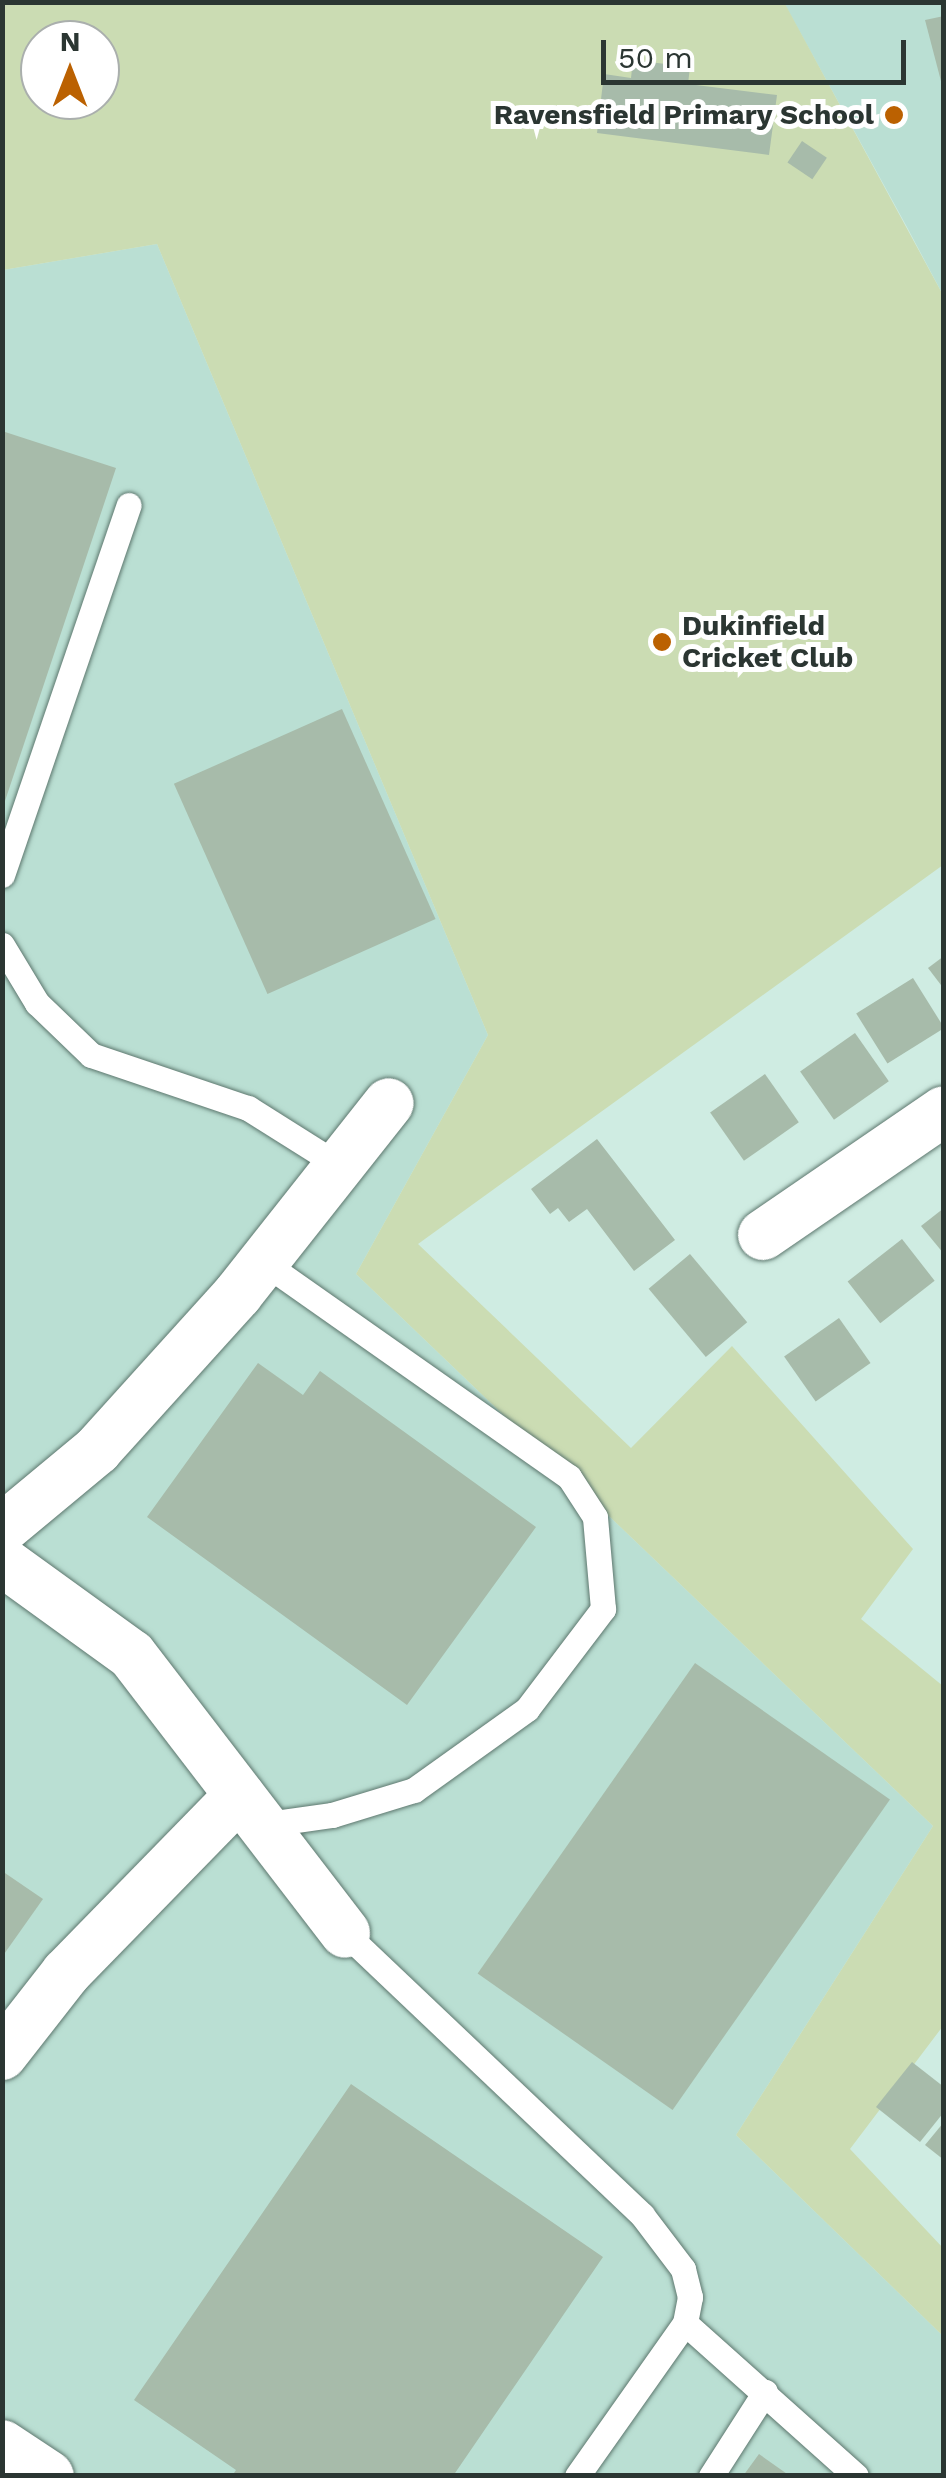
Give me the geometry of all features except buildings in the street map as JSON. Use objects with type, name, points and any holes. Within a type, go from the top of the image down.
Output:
[{"type":"street","points":[[2,1529],[97,1450],[263,1262],[389,1103]]},
{"type":"street","points":[[763,1234],[944,1111]]},
{"type":"street","points":[[2,1562],[132,1655],[346,1933]]},
{"type":"street","points":[[2,2055],[66,1973],[250,1811]]},
{"type":"street","points":[[2,2445],[49,2476]]},
{"type":"lane","points":[[2,874],[129,505]]},
{"type":"lane","points":[[2,944],[37,1003],[91,1055],[248,1108],[340,1166]]},
{"type":"lane","points":[[250,1811],[332,1815],[414,1790],[528,1709],[603,1609],[595,1517],[569,1477],[263,1262]]},
{"type":"lane","points":[[346,1933],[642,2214],[684,2269],[690,2297],[686,2323],[577,2476]]},
{"type":"lane","points":[[686,2323],[856,2476]]},
{"type":"lane","points":[[711,2476],[765,2392]]},
{"type":"shaded area","name":"Dukinfield Cricket Club","points":[[784,2],[943,295],[943,865],[418,1244],[631,1448],[732,1346],[913,1549],[861,1619],[943,1686],[943,2026],[850,2149],[943,2248],[943,2336],[736,2135],[933,1826],[356,1274],[488,1035],[157,244],[3,270],[3,3]]},
{"type":"shaded area","name":"Ravensfield Primary School","points":[[784,3],[943,3],[943,295],[907,227]]},
{"type":"shaded area","points":[[157,244],[488,1035],[356,1274],[933,1826],[736,2135],[943,2336],[943,2475],[3,2476],[3,270]]},
{"type":"place","name":"Ravensfield Primary School","points":[[894,115]]},
{"type":"place","name":"Dukinfield Cricket Club","points":[[662,642]]}]
